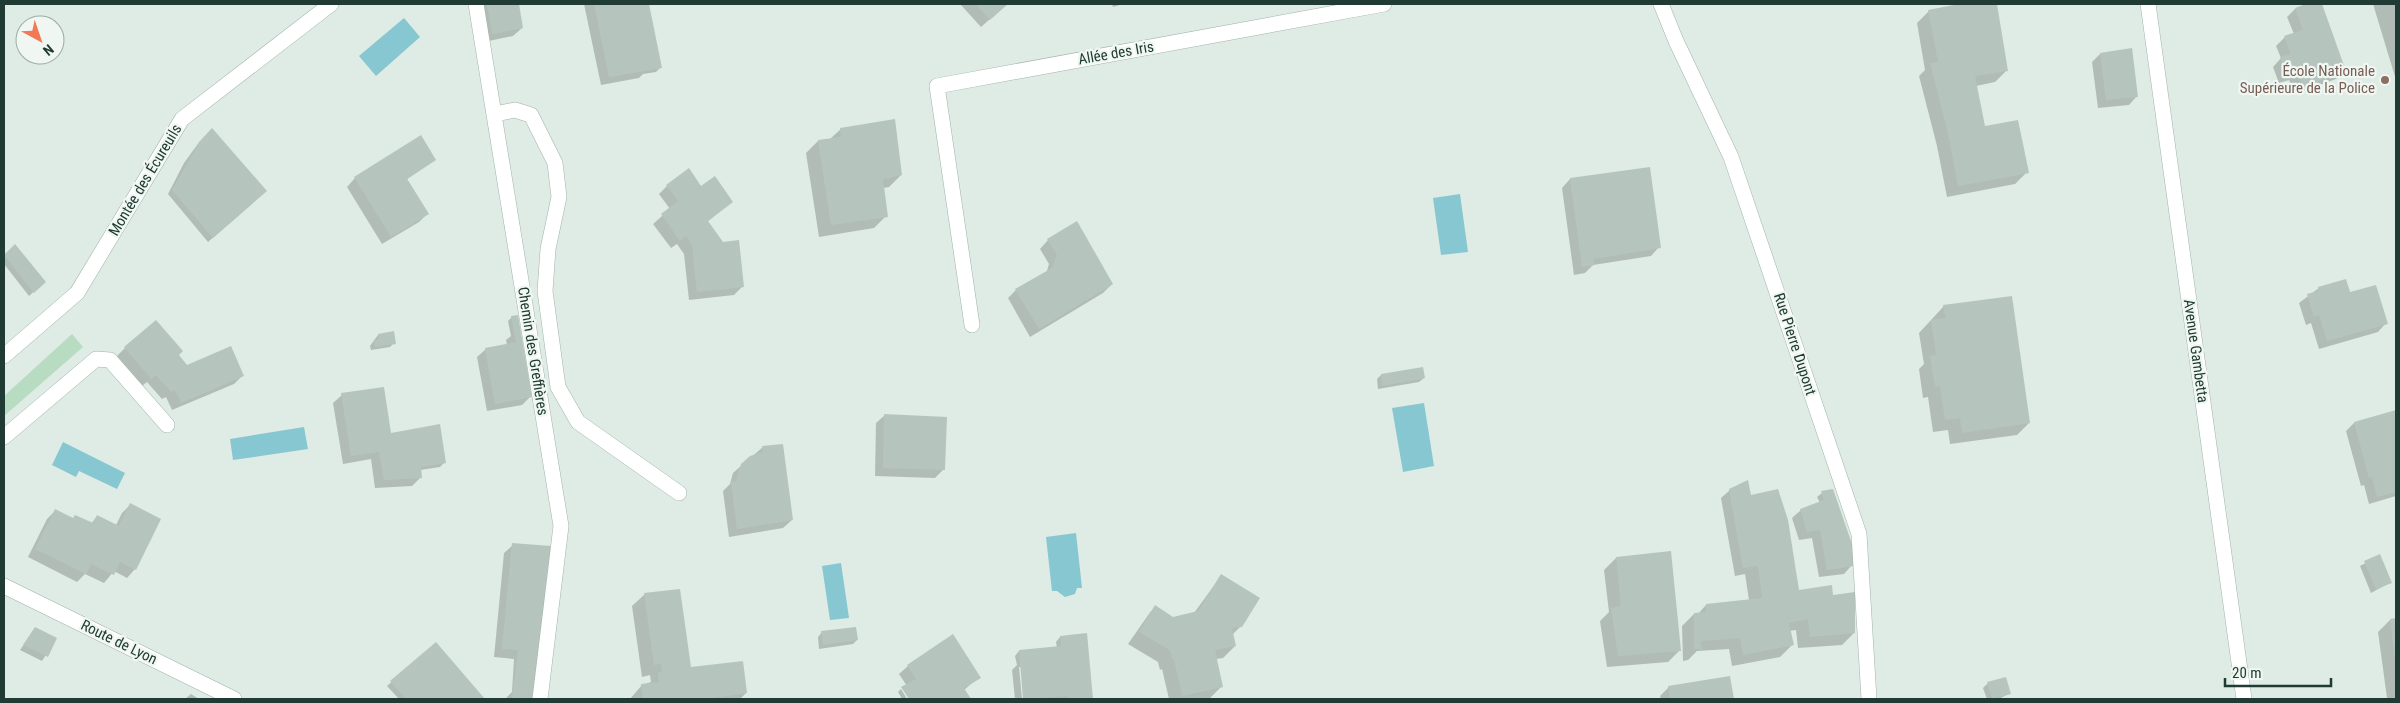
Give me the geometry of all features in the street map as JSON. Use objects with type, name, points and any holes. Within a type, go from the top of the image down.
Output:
[{"type":"street","name":"Montée des Écureuils","points":[[4,356],[78,293],[182,119],[330,4]]},
{"type":"street","name":"Chemin des Greffières","points":[[476,4],[561,526],[540,699]]},
{"type":"street","name":"Allée des Iris","points":[[972,325],[937,86],[1384,4]]},
{"type":"street","name":"Rue Pierre Dupont","points":[[1661,4],[1676,41],[1731,157],[1859,534],[1869,699]]},
{"type":"street","name":"Avenue Gambetta","points":[[2148,4],[2244,699]]},
{"type":"street","points":[[495,114],[515,110],[531,115],[555,163],[559,197],[548,248],[545,291],[558,387],[578,422],[679,493]]},
{"type":"street","points":[[4,437],[96,359],[110,360],[167,424]]},
{"type":"street","name":"Route de Lyon","points":[[4,586],[234,699]]},
{"type":"green space","points":[[72,334],[83,347],[4,416],[4,396]]},
{"type":"water","points":[[404,18],[420,37],[376,76],[359,56]]},
{"type":"water","points":[[1460,194],[1468,252],[1441,255],[1433,198]]},
{"type":"water","points":[[1424,403],[1434,466],[1403,472],[1392,408]]},
{"type":"water","points":[[304,427],[308,449],[233,460],[230,439]]},
{"type":"water","points":[[63,442],[125,473],[117,489],[79,471],[76,477],[52,465]]},
{"type":"water","points":[[1076,533],[1082,588],[1077,588],[1075,594],[1065,597],[1057,591],[1052,591],[1046,537]]},
{"type":"water","points":[[841,563],[849,618],[830,620],[822,566]]},
{"type":"building","points":[[487,4],[519,4],[523,28],[492,34]]},
{"type":"building","points":[[594,4],[649,4],[662,68],[609,77]]},
{"type":"building","points":[[976,4],[1008,4],[990,20]]},
{"type":"building","points":[[1959,4],[1997,4],[2008,71],[1975,76],[1985,126],[2018,120],[2029,173],[1958,186],[1948,133],[1930,63],[1938,62],[1928,10]]},
{"type":"building","points":[[2306,4],[2322,4],[2346,71],[2303,87],[2298,72],[2287,76],[2280,57],[2291,54],[2284,36],[2303,30],[2295,8]]},
{"type":"building","points":[[2132,48],[2138,97],[2106,100],[2100,53]]},
{"type":"building","points":[[895,119],[902,175],[883,179],[888,217],[831,225],[818,140],[841,137],[840,128]]},
{"type":"building","points":[[212,128],[267,191],[213,238],[172,190],[200,141]]},
{"type":"building","points":[[421,135],[436,160],[407,179],[429,214],[391,237],[354,177]]},
{"type":"building","points":[[1650,167],[1661,248],[1593,259],[1595,265],[1582,267],[1570,178]]},
{"type":"building","points":[[689,168],[701,186],[715,176],[733,202],[708,221],[723,242],[739,240],[744,287],[697,292],[692,245],[686,236],[680,241],[661,214],[678,201],[666,185]]},
{"type":"building","points":[[1077,221],[1113,284],[1039,329],[1015,289],[1052,268],[1057,255],[1047,239]]},
{"type":"building","points":[[15,244],[46,282],[34,293],[4,255]]},
{"type":"building","points":[[2346,279],[2350,292],[2376,285],[2388,324],[2327,341],[2319,315],[2314,317],[2307,294],[2318,291],[2318,287]]},
{"type":"building","points":[[2012,296],[2030,423],[1962,433],[1960,418],[1945,420],[1940,386],[1935,387],[1930,356],[1936,355],[1931,320],[1946,318],[1943,305]]},
{"type":"building","points":[[518,315],[532,397],[495,404],[485,348],[516,342],[511,316]]},
{"type":"building","points":[[156,320],[183,351],[179,355],[187,365],[231,346],[244,376],[181,403],[175,390],[171,392],[156,375],[151,379],[124,347]]},
{"type":"building","points":[[394,331],[396,344],[375,347],[374,341],[379,339],[378,334]]},
{"type":"building","points":[[1423,367],[1425,378],[1382,386],[1381,374]]},
{"type":"building","points":[[384,387],[391,433],[440,424],[446,463],[421,467],[422,478],[384,480],[379,452],[351,456],[341,393]]},
{"type":"building","points":[[2396,410],[2396,492],[2377,497],[2372,477],[2369,478],[2354,422]]},
{"type":"building","points":[[884,414],[947,417],[945,470],[883,468]]},
{"type":"building","points":[[783,444],[793,520],[737,529],[731,482],[736,481],[741,464],[750,456],[763,452],[762,446]]},
{"type":"building","points":[[1748,480],[1751,495],[1778,489],[1788,520],[1799,590],[1832,585],[1833,595],[1855,592],[1855,633],[1810,637],[1808,619],[1789,623],[1794,645],[1743,655],[1740,638],[1701,641],[1702,649],[1694,649],[1694,613],[1706,612],[1706,604],[1762,598],[1758,566],[1743,568],[1729,489]]},
{"type":"building","points":[[1833,489],[1852,544],[1854,566],[1827,570],[1820,530],[1807,532],[1800,509],[1824,500],[1821,491]]},
{"type":"building","points":[[130,503],[161,519],[136,570],[120,562],[114,575],[91,564],[86,574],[35,549],[55,509],[73,518],[75,515],[93,523],[97,515],[119,526]]},
{"type":"building","points":[[512,543],[551,546],[533,699],[512,699],[518,650],[502,649]]},
{"type":"building","points":[[1671,551],[1681,651],[1618,656],[1611,608],[1621,606],[1616,557]]},
{"type":"building","points":[[2380,554],[2392,583],[2376,589],[2364,561]]},
{"type":"building","points":[[1221,574],[1260,598],[1242,627],[1232,628],[1236,646],[1215,650],[1223,687],[1182,696],[1174,659],[1172,659],[1170,650],[1139,632],[1155,605],[1173,617],[1198,611]]},
{"type":"building","points":[[680,589],[691,667],[743,661],[747,693],[705,699],[643,699],[641,684],[659,682],[658,672],[662,672],[661,664],[654,665],[644,593]]},
{"type":"building","points":[[2396,618],[2396,660],[2395,660],[2390,619]]},
{"type":"building","points":[[35,627],[57,638],[48,657],[23,645]]},
{"type":"building","points":[[856,627],[858,640],[823,645],[821,631]]},
{"type":"building","points":[[1087,633],[1093,699],[1068,699],[1068,696],[1023,699],[1019,650],[1061,646],[1060,636]]},
{"type":"building","points":[[953,634],[981,678],[964,688],[971,699],[909,699],[901,687],[916,679],[907,665]]},
{"type":"building","points":[[436,642],[485,699],[406,699],[390,681]]},
{"type":"building","points":[[1730,676],[1734,699],[1670,699],[1668,686]]},
{"type":"building","points":[[2006,677],[2011,694],[1992,699],[1987,682]]},
{"type":"place","name":"École Nationale Supérieure de la Police","points":[[2385,80]]}]
